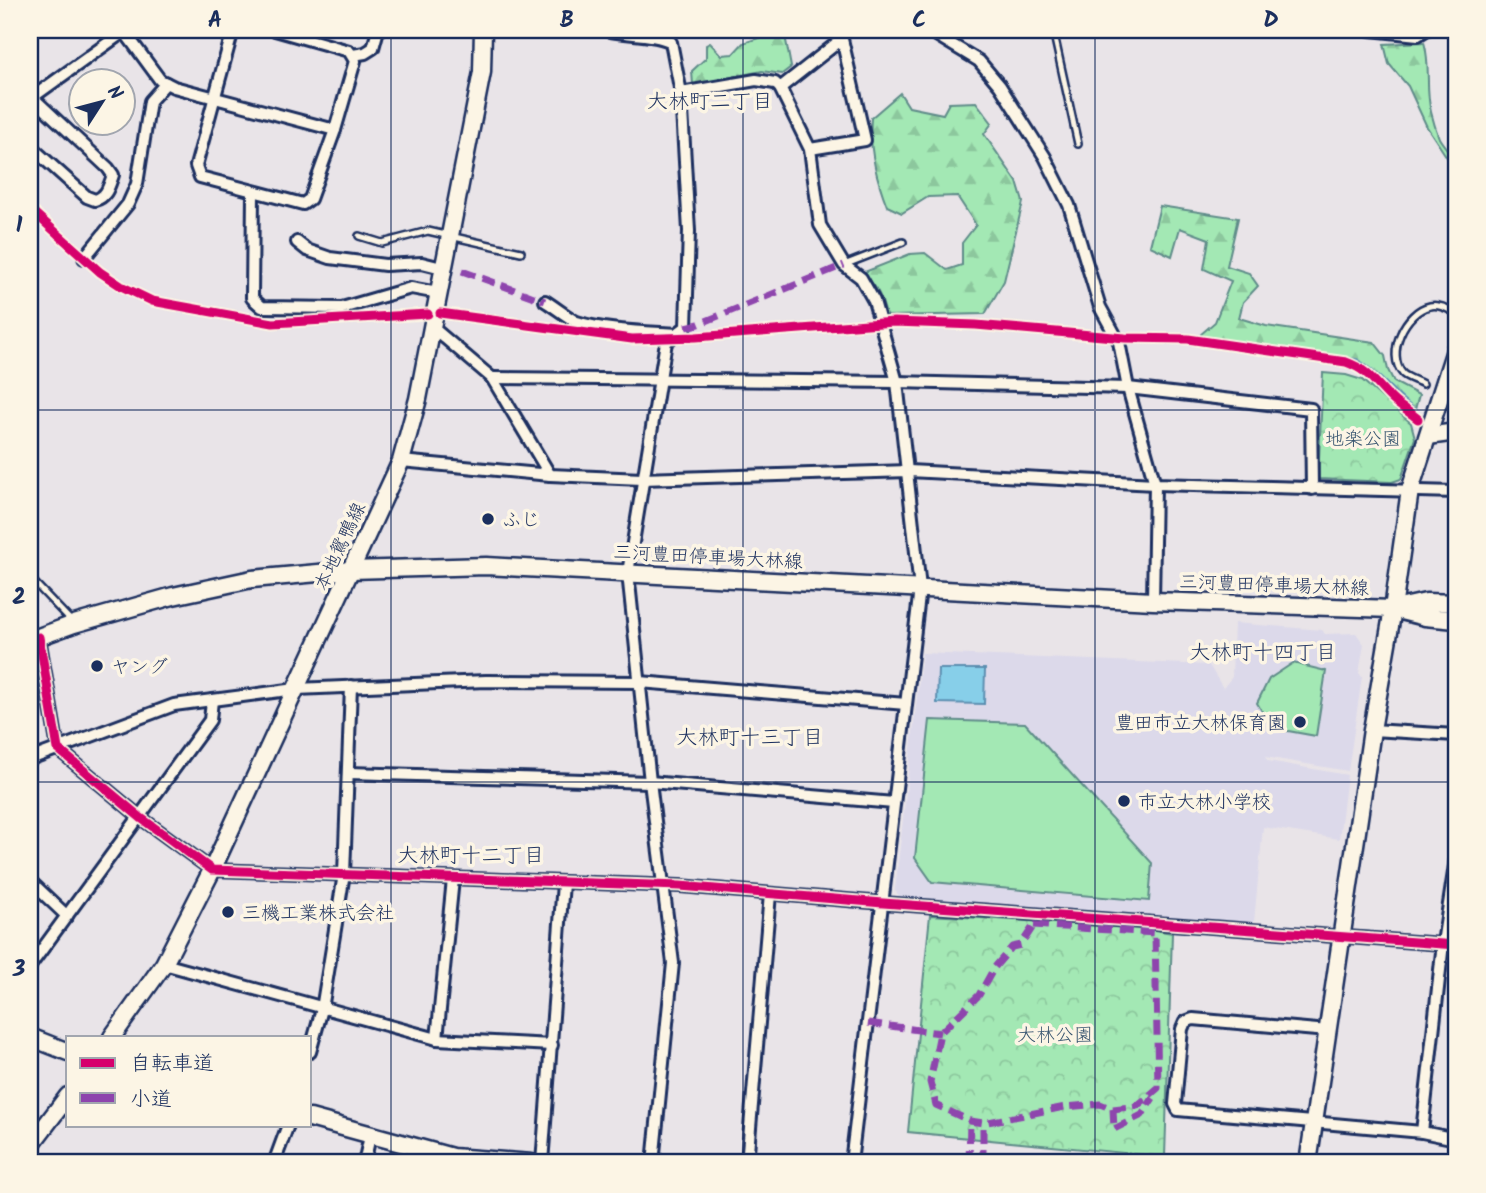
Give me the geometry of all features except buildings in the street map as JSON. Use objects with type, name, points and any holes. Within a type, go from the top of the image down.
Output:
[{"type":"main road","name":"本地鴛鴨線","points":[[113,1036],[164,964],[212,870],[401,461],[418,399],[482,72],[483,30]]},
{"type":"main road","points":[[1308,1163],[1371,730],[1393,609],[1410,490],[1456,347]]},
{"type":"main road","points":[[1428,436],[1456,432]]},
{"type":"main road","name":"三河豊田停車場大林線","points":[[34,638],[173,596],[252,579],[351,570],[486,566],[1153,601],[1393,609],[1425,617],[1456,620]]},
{"type":"main road","name":"三河豊田停車場大林線","points":[[1393,609],[1426,602],[1456,603]]},
{"type":"main road","points":[[30,1037],[66,1051]]},
{"type":"main road","points":[[30,1146],[66,1099]]},
{"type":"main road","points":[[312,1119],[451,1160],[532,1163]]},
{"type":"street","points":[[30,146],[87,197],[95,200],[102,198],[113,175],[108,167],[31,98],[125,30],[160,80],[166,83],[214,99],[335,130]]},
{"type":"street","points":[[233,30],[196,166],[197,172],[200,177],[303,204],[310,200],[335,130],[355,61],[349,51],[275,30]]},
{"type":"street","points":[[353,55],[373,48],[378,30]]},
{"type":"street","points":[[605,30],[663,37],[671,42],[681,93],[689,231],[686,327],[666,342],[628,573],[673,964],[653,1163]]},
{"type":"street","points":[[928,30],[979,61],[1000,86],[1045,157],[1069,205],[1100,307],[1119,342],[1128,388],[1155,484],[1153,601]]},
{"type":"street","points":[[1370,30],[1418,35],[1426,30]]},
{"type":"street","points":[[780,89],[842,34],[865,141],[810,149]]},
{"type":"street","points":[[681,93],[755,80],[775,83],[780,89],[810,149],[820,225],[844,265],[861,278],[872,295],[897,382],[920,587],[851,1163]]},
{"type":"street","points":[[84,258],[128,204],[137,184],[150,101],[166,83]]},
{"type":"street","points":[[253,192],[252,298],[262,307],[342,308],[411,288],[439,288]]},
{"type":"street","points":[[297,242],[307,250],[331,258],[385,265],[422,263],[439,288]]},
{"type":"street","points":[[545,301],[567,314],[574,322],[638,332],[677,334]]},
{"type":"street","points":[[432,327],[492,378],[551,475]]},
{"type":"street","points":[[492,378],[897,382],[1128,388],[1311,409],[1312,489]]},
{"type":"street","points":[[401,461],[551,475],[642,479],[909,471],[1155,484],[1456,492]]},
{"type":"street","points":[[34,638],[58,749],[141,818],[212,870],[665,887],[1456,945]]},
{"type":"street","points":[[30,759],[174,705],[296,689],[486,681],[640,682],[906,704]]},
{"type":"street","points":[[312,1045],[322,1009],[344,874],[351,686]]},
{"type":"street","points":[[30,966],[141,818],[210,720],[212,700]]},
{"type":"street","points":[[1371,730],[1456,735]]},
{"type":"street","points":[[349,773],[650,782],[894,803]]},
{"type":"street","points":[[1422,1132],[1443,943],[1456,859]]},
{"type":"street","points":[[438,1040],[453,879]]},
{"type":"street","points":[[30,881],[67,916]]},
{"type":"street","points":[[542,1163],[563,883]]},
{"type":"street","points":[[747,1163],[770,894]]},
{"type":"street","points":[[164,964],[438,1040],[552,1045]]},
{"type":"street","points":[[1328,1031],[1193,1019],[1185,1022],[1182,1029],[1175,1104],[1178,1110],[1422,1132],[1456,1139]]},
{"type":"street","points":[[274,1163],[288,1126]]},
{"type":"street","points":[[364,1163],[370,1136]]},
{"type":"lane","points":[[1053,30],[1079,144]]},
{"type":"lane","points":[[359,236],[382,243],[428,230],[521,252]]},
{"type":"lane","points":[[844,265],[903,242]]},
{"type":"lane","points":[[1423,384],[1404,374],[1397,359],[1404,324],[1412,315],[1427,306],[1437,305],[1456,313]]},
{"type":"lane","points":[[30,578],[74,625]]},
{"type":"shaded area","name":"市立大林小学校","points":[[1234,623],[1322,630],[1325,634],[1356,633],[1364,644],[1359,673],[1362,677],[1348,771],[1265,757],[1268,761],[1347,775],[1339,839],[1263,827],[1254,922],[899,896],[895,890],[922,653],[1209,665],[1223,688],[1232,677]]},
{"type":"green space","points":[[784,30],[791,67],[782,74],[762,71],[693,85],[692,71],[706,58],[706,45],[710,43],[721,55],[733,54],[743,43]]},
{"type":"green space","points":[[1424,42],[1431,112],[1439,138],[1452,157],[1456,171],[1427,127],[1408,86],[1389,64],[1384,44]]},
{"type":"green space","points":[[900,93],[909,107],[943,114],[949,103],[976,102],[992,123],[984,134],[1017,182],[1023,202],[1004,281],[985,314],[886,316],[878,292],[862,273],[910,254],[925,253],[947,270],[962,265],[962,243],[976,225],[957,196],[928,197],[902,213],[887,206],[874,163],[871,118]]},
{"type":"green space","points":[[1160,206],[1238,218],[1227,266],[1249,273],[1258,286],[1243,302],[1239,318],[1266,326],[1374,342],[1385,356],[1394,382],[1419,395],[1414,413],[1395,400],[1372,373],[1353,362],[1202,340],[1200,335],[1215,322],[1231,281],[1204,269],[1209,239],[1180,228],[1172,256],[1150,246]]},
{"type":"green space","name":"地楽公園","points":[[1323,373],[1362,380],[1411,423],[1415,438],[1401,479],[1392,482],[1318,479]]},
{"type":"green space","points":[[1293,663],[1326,671],[1316,736],[1272,728],[1257,703],[1269,679]]},
{"type":"green space","points":[[930,720],[1025,723],[1152,863],[1149,901],[932,882],[915,858]]},
{"type":"green space","name":"大林公園","points":[[930,915],[1144,928],[1172,933],[1165,1157],[908,1132]]},
{"type":"water","points":[[938,669],[985,669],[984,704],[937,703]]},
{"type":"waterway","points":[[1208,338],[1357,360],[1373,371],[1415,410]]},
{"type":"marked path","points":[[686,327],[844,265]]},
{"type":"marked path","points":[[462,271],[545,301]]},
{"type":"marked path","points":[[1034,925],[1155,933],[1158,1088],[1137,1106],[1113,1109],[1100,1104],[1065,1107],[983,1123],[970,1121],[936,1105],[930,1082],[940,1033],[979,995],[994,968],[1012,947],[1021,945],[1034,925]]},
{"type":"marked path","points":[[868,1023],[940,1033]]},
{"type":"marked path","points":[[1113,1109],[1114,1129],[1142,1115],[1153,1098]]},
{"type":"marked path","points":[[969,1163],[970,1121]]},
{"type":"marked path","points":[[983,1123],[983,1163]]},
{"type":"cycle path","points":[[30,209],[100,272],[152,301],[273,323],[428,314]]},
{"type":"cycle path","points":[[440,313],[632,339],[696,337],[894,322],[976,325],[1125,338],[1188,339],[1346,362],[1367,374],[1395,402],[1418,419]]},
{"type":"cycle path","points":[[39,637],[58,749],[141,818],[212,870],[680,886],[1456,945]]},
{"type":"place","name":"ふじ","points":[[488,519]]},
{"type":"place","name":"ヤング","points":[[97,666]]},
{"type":"place","name":"豊田市立大林保育園","points":[[1300,722]]},
{"type":"place","name":"市立大林小学校","points":[[1124,801]]},
{"type":"place","name":"三機工業株式会社","points":[[228,912]]},
{"type":"district","name":"大林町二丁目","points":[[710,101]]},
{"type":"district","name":"大林町十四丁目","points":[[1263,652]]},
{"type":"district","name":"大林町十三丁目","points":[[750,737]]},
{"type":"district","name":"大林町十二丁目","points":[[471,855]]}]
